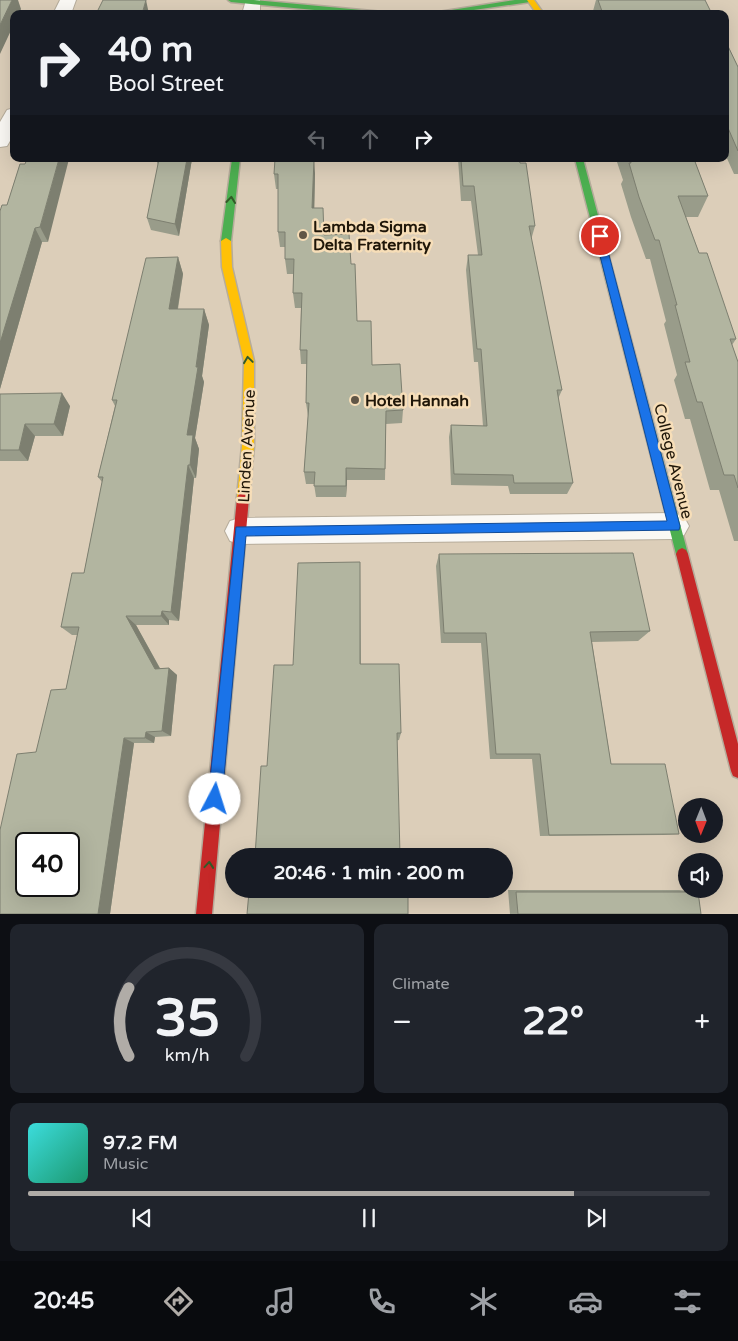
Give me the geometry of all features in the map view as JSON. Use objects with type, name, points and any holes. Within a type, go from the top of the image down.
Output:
[{"type":"street","points":[[231,0],[252,8],[296,10]]},
{"type":"street","points":[[458,10],[530,0],[538,10]]},
{"type":"street","points":[[1,136],[10,121]]},
{"type":"street","name":"Linden Avenue","points":[[204,914],[248,446],[249,361],[227,267],[226,243],[236,162]]},
{"type":"street","name":"College Avenue","points":[[581,162],[674,526],[733,731],[738,771]]},
{"type":"street","points":[[240,531],[674,526]]},
{"type":"building","points":[[0,0],[12,0],[0,25]]},
{"type":"building","points":[[103,0],[146,0],[143,10],[98,10]]},
{"type":"building","points":[[598,0],[705,0],[710,10],[602,10]]},
{"type":"building","points":[[729,48],[738,67],[738,151],[729,130]]},
{"type":"building","points":[[26,162],[58,162],[40,227],[35,228],[0,343],[0,211],[2,205],[7,205],[20,164],[25,164]]},
{"type":"building","points":[[158,162],[186,162],[175,224],[147,218]]},
{"type":"building","points":[[275,162],[314,162],[312,208],[323,208],[324,235],[349,234],[351,264],[355,264],[357,321],[371,321],[372,365],[400,364],[403,410],[386,411],[385,469],[346,468],[346,486],[314,486],[315,472],[304,472],[309,403],[306,403],[307,350],[300,350],[302,293],[293,293],[294,259],[285,259],[285,232],[278,232],[278,174],[274,174]]},
{"type":"building","points":[[461,162],[526,163],[535,226],[529,226],[562,390],[557,390],[573,483],[514,483],[513,475],[454,474],[451,425],[487,426],[481,349],[477,349],[468,255],[482,255],[474,186],[463,186]]},
{"type":"building","points":[[695,162],[708,196],[678,196],[699,253],[707,253],[736,339],[730,339],[738,362],[738,488],[734,475],[724,475],[702,402],[697,402],[685,362],[690,362],[675,305],[677,305],[659,240],[655,240],[639,197],[629,163]]},
{"type":"building","points":[[178,257],[169,309],[204,309],[196,367],[198,367],[187,435],[193,435],[171,612],[162,611],[161,616],[126,616],[155,669],[169,668],[162,731],[146,732],[145,738],[124,738],[98,914],[0,914],[0,830],[17,754],[36,752],[51,690],[66,689],[79,627],[61,627],[72,573],[84,573],[103,477],[98,477],[117,400],[112,400],[146,258]]},
{"type":"building","points":[[62,393],[54,424],[25,424],[19,450],[0,450],[0,394]]},
{"type":"building","points":[[633,553],[650,631],[590,632],[611,764],[665,764],[678,834],[549,835],[540,754],[496,754],[486,633],[444,633],[439,554]]},
{"type":"building","points":[[360,562],[360,664],[399,664],[401,733],[397,733],[400,848],[256,848],[261,766],[267,766],[274,665],[293,665],[298,563]]},
{"type":"building","points":[[516,892],[678,892],[678,898],[699,898],[701,914],[518,914]]},
{"type":"building","points":[[248,898],[408,898],[408,914],[247,914]]},
{"type":"traffic: fast","points":[[231,0],[340,10]]},
{"type":"traffic: fast","points":[[458,10],[530,0]]},
{"type":"traffic: fast","points":[[226,241],[236,162]]},
{"type":"traffic: fast","points":[[580,162],[682,554]]},
{"type":"traffic: slow","points":[[530,0],[538,10]]},
{"type":"traffic: slow","points":[[226,241],[227,267],[249,361],[248,446],[243,498]]},
{"type":"traffic: jam","points":[[204,914],[243,498]]},
{"type":"traffic: jam","points":[[682,554],[738,771]]},
{"type":"place","name":"Lambda Sigma Delta Fraternity","points":[[303,235]]},
{"type":"place","name":"Hotel Hannah","points":[[355,400]]},
{"type":"route","points":[[215,799],[240,531],[674,526],[600,236]]}]
